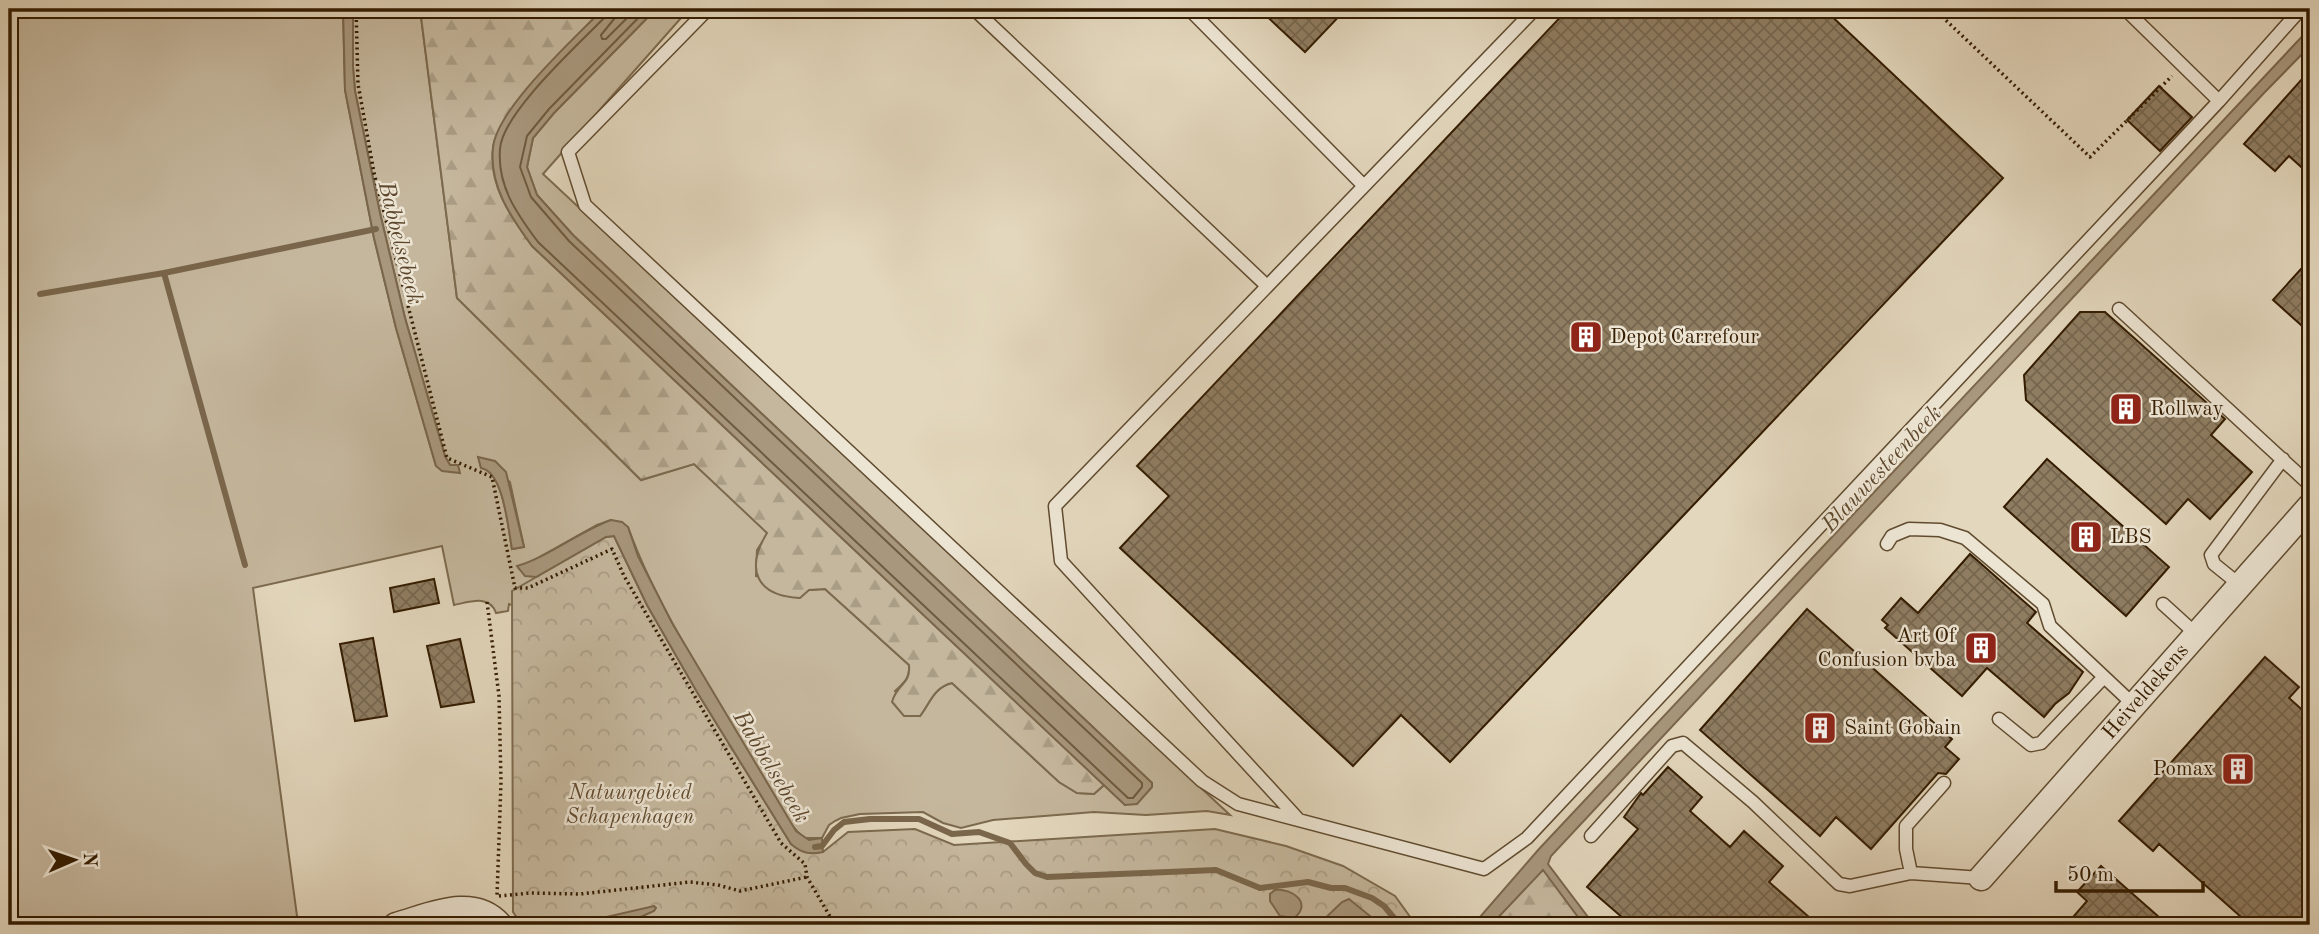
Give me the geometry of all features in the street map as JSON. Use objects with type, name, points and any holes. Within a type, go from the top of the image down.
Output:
[{"type":"street","name":"Heiveldekens","points":[[1981,878],[2310,506]]},
{"type":"street","points":[[396,925],[452,910],[477,909],[495,912]]},
{"type":"lane","points":[[708,9],[568,152],[586,205],[1202,781],[1238,804],[1484,869],[1527,838],[2219,101],[2301,9]]},
{"type":"lane","points":[[974,9],[1267,286]]},
{"type":"lane","points":[[1189,9],[1364,186]]},
{"type":"lane","points":[[1299,820],[1061,561],[1055,506],[1535,9]]},
{"type":"lane","points":[[2125,9],[2219,101]]},
{"type":"lane","points":[[2119,309],[2310,485]]},
{"type":"lane","points":[[2240,585],[2214,564],[2211,555],[2283,458]]},
{"type":"lane","points":[[1887,544],[1892,536],[1909,529],[1940,530],[1965,538],[2043,604],[2050,626],[2134,705]]},
{"type":"lane","points":[[2163,604],[2196,634]]},
{"type":"lane","points":[[1999,719],[2031,745],[2036,746],[2104,677]]},
{"type":"lane","points":[[1591,836],[1672,746],[1683,743],[1753,802],[1839,884],[1850,886],[1911,873],[1981,878]]},
{"type":"lane","points":[[1911,873],[1906,849],[1906,826],[1944,783]]},
{"type":"path","points":[[356,9],[358,84],[374,173],[447,458],[492,477],[515,588],[528,588],[612,549],[624,576],[782,843],[805,864],[807,877],[835,925]]},
{"type":"path","points":[[1934,9],[2090,157],[2182,65]]},
{"type":"path","points":[[487,602],[499,696],[501,782],[495,912]]},
{"type":"path","points":[[495,912],[530,893],[580,894],[690,882],[719,885],[740,891],[807,877]]},
{"type":"green space","points":[[9,9],[343,9],[345,90],[374,238],[396,328],[436,466],[452,466],[445,456],[405,318],[380,213],[355,91],[353,67],[353,9],[420,9],[457,298],[641,480],[694,464],[768,533],[757,550],[756,576],[809,590],[825,589],[909,665],[906,680],[895,691],[920,716],[937,692],[952,683],[1059,782],[1077,793],[1094,794],[1104,785],[1125,805],[1152,783],[573,235],[537,195],[527,167],[533,138],[656,9],[689,9],[543,174],[1230,815],[1207,811],[1146,815],[1094,812],[993,820],[961,828],[943,823],[923,812],[860,814],[835,821],[829,825],[822,838],[804,838],[781,810],[683,643],[653,586],[628,527],[611,520],[597,525],[518,569],[606,537],[512,605],[509,604],[508,611],[496,613],[489,603],[484,601],[454,605],[442,546],[253,588],[297,916],[301,925],[9,925]],"holes":[[[479,458],[510,482],[524,547],[512,549],[500,490],[489,472],[481,468]]]},
{"type":"green space","points":[[420,9],[603,9],[539,75],[508,114],[498,132],[492,162],[498,188],[510,213],[532,246],[1104,785],[1094,794],[1077,793],[1059,782],[952,683],[937,692],[920,716],[904,716],[892,702],[908,677],[909,665],[825,589],[809,590],[800,598],[773,592],[764,586],[756,569],[760,546],[767,533],[694,464],[641,480],[457,298]]},
{"type":"green space","name":"Natuurgebied Schapenhagen","points":[[614,536],[647,605],[791,844],[823,852],[848,832],[915,829],[954,845],[1215,829],[1286,846],[1343,866],[1395,896],[1416,925],[522,925],[513,912],[512,591],[606,537]]},
{"type":"green space","points":[[1543,869],[1584,925],[1491,925],[1539,871]]},
{"type":"water","points":[[343,9],[353,9],[355,91],[405,318],[445,456],[450,465],[458,465],[460,473],[442,471],[436,466],[396,328],[374,238],[345,90]]},
{"type":"water","points":[[603,9],[656,9],[533,138],[527,167],[537,195],[573,235],[1152,783],[1152,787],[1137,804],[1125,805],[532,246],[516,224],[494,175],[493,148],[497,132],[539,75]]},
{"type":"water","points":[[2310,28],[2310,46],[1551,856],[1548,864],[1594,925],[1584,925],[1543,870],[1491,925],[1473,925],[1539,849]]},
{"type":"water","points":[[478,457],[495,461],[506,472],[524,547],[512,549],[500,490],[489,472],[481,468]]},
{"type":"water","points":[[611,520],[622,522],[628,527],[638,556],[672,623],[796,831],[809,840],[822,838],[823,852],[806,852],[791,844],[647,605],[614,536],[606,537],[536,577],[525,576],[517,566]]},
{"type":"water","points":[[1275,890],[1288,891],[1301,902],[1299,912],[1294,918],[1280,916],[1270,901],[1270,894]]},
{"type":"water","points":[[1349,899],[1381,925],[1318,925],[1342,902]]},
{"type":"water","points":[[654,906],[654,911],[623,925],[553,925],[589,921]]},
{"type":"building","points":[[1259,9],[1346,9],[1305,52]]},
{"type":"building","name":"Depot Carrefour","points":[[1568,9],[1824,9],[2003,178],[1450,762],[1401,715],[1353,766],[1120,548],[1169,496],[1137,466]]},
{"type":"building","points":[[2310,70],[2310,175],[2289,156],[2275,171],[2244,144]]},
{"type":"building","points":[[2159,86],[2192,117],[2160,151],[2127,120]]},
{"type":"building","points":[[2310,259],[2310,333],[2273,300]]},
{"type":"building","name":"Rollway","points":[[2080,312],[2105,312],[2225,419],[2211,435],[2252,472],[2210,519],[2188,499],[2166,524],[2026,400],[2024,375]]},
{"type":"building","name":"LBS","points":[[2047,459],[2169,567],[2126,616],[2004,507]]},
{"type":"building","name":"Art Of Confusion bvba","points":[[1970,554],[2036,612],[2027,623],[2083,672],[2069,693],[2044,717],[1987,668],[1962,696],[1885,628],[1888,625],[1882,620],[1901,598],[1918,613]]},
{"type":"building","points":[[434,579],[439,603],[394,612],[390,588]]},
{"type":"building","name":"Saint Gobain","points":[[1807,609],[1952,739],[1945,747],[1959,759],[1946,774],[1938,773],[1871,849],[1836,817],[1820,836],[1700,730]]},
{"type":"building","points":[[373,638],[387,716],[355,721],[340,644]]},
{"type":"building","points":[[460,639],[474,702],[441,707],[427,646]]},
{"type":"building","name":"Pomax","points":[[2265,657],[2299,687],[2289,698],[2310,717],[2310,925],[2250,925],[2159,844],[2153,851],[2119,821]]},
{"type":"building","points":[[1668,767],[1702,797],[1690,811],[1730,847],[1744,831],[1783,866],[1769,882],[1818,925],[1631,925],[1587,887],[1638,829],[1624,817],[1641,793],[1643,795]]},
{"type":"building","points":[[2101,866],[2168,925],[2083,925],[2073,917],[2087,901],[2077,892]]},
{"type":"waterway","points":[[40,294],[164,273],[376,229]]},
{"type":"waterway","points":[[164,273],[245,565]]},
{"type":"waterway","name":"Babbelsebeek","points":[[815,847],[822,846],[844,822],[919,819],[952,834],[979,832],[1010,843],[1035,873],[1047,877],[1216,870],[1260,888],[1308,882],[1331,888],[1345,888],[1372,898],[1384,906],[1400,925]]},
{"type":"place","name":"Depot Carrefour","points":[[1586,337]]},
{"type":"place","name":"Rollway","points":[[2126,409]]},
{"type":"place","name":"LBS","points":[[2086,537]]},
{"type":"place","name":"Art Of Confusion bvba","points":[[1981,648]]},
{"type":"place","name":"Saint Gobain","points":[[1820,728]]},
{"type":"place","name":"Pomax","points":[[2238,769]]},
{"type":"water label","name":"Blauwesteenbeek","points":[[1882,469]]}]
